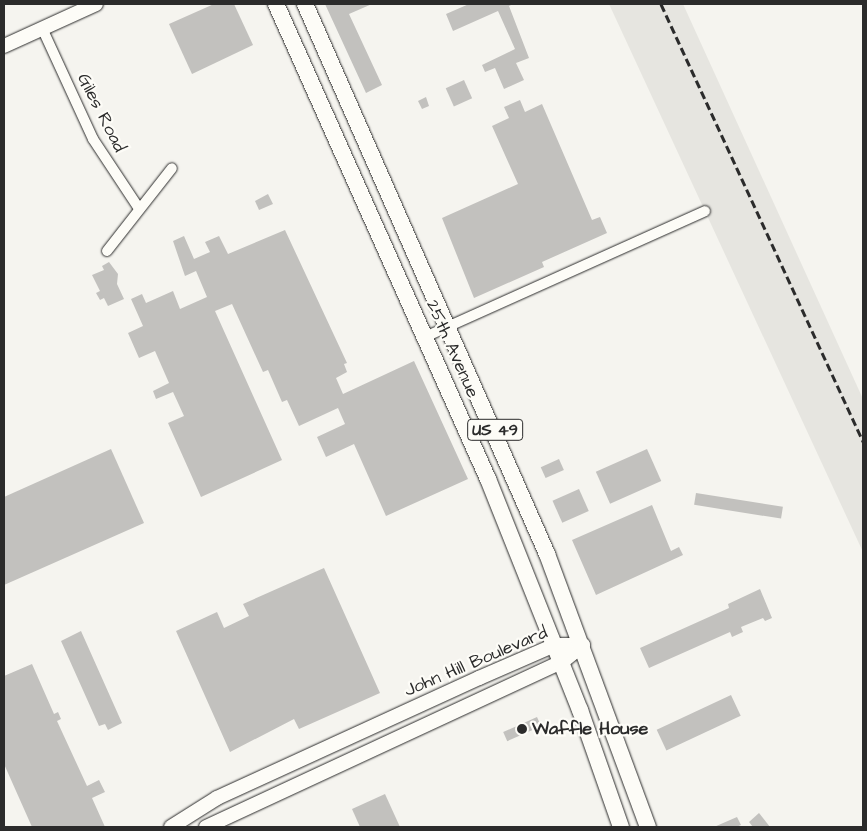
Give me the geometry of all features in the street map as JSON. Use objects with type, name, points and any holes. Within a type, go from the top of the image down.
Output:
[{"type":"main road","name":"25th Avenue","points":[[276,4],[488,479],[562,662],[621,827]]},
{"type":"main road","name":"25th Avenue","points":[[304,4],[512,469],[583,645],[648,827]]},
{"type":"main road","points":[[488,479],[512,469]]},
{"type":"street","points":[[4,46],[96,4]]},
{"type":"street","name":"Giles Road","points":[[42,28],[93,139],[138,207]]},
{"type":"street","points":[[107,251],[138,207],[172,168]]},
{"type":"street","points":[[425,337],[704,211]]},
{"type":"street","name":"John Hill Boulevard","points":[[171,827],[217,798],[555,646],[583,645]]},
{"type":"street","name":"John Hill Boulevard","points":[[206,827],[562,662],[583,645]]},
{"type":"shaded area","points":[[609,4],[683,4],[863,399],[863,552]]},
{"type":"building","points":[[214,4],[234,4],[253,45],[192,74],[169,24]]},
{"type":"building","points":[[325,4],[372,4],[349,14],[382,85],[366,93]]},
{"type":"building","points":[[469,4],[513,4],[509,6],[529,58],[516,63],[524,80],[504,89],[495,68],[485,72],[482,65],[515,49],[498,11],[453,31],[446,14]]},
{"type":"building","points":[[464,80],[472,98],[454,106],[446,88]]},
{"type":"building","points":[[426,97],[429,106],[422,109],[418,101]]},
{"type":"building","points":[[520,100],[525,112],[542,104],[592,220],[600,217],[607,233],[542,262],[544,267],[474,298],[442,218],[518,184],[492,126],[509,118],[504,107]]},
{"type":"building","points":[[268,194],[273,204],[259,210],[255,201]]},
{"type":"building","points":[[285,230],[347,363],[344,364],[347,372],[336,378],[343,394],[414,361],[468,479],[386,516],[354,444],[326,457],[317,437],[345,424],[338,408],[299,426],[287,400],[282,402],[268,370],[263,372],[232,304],[215,311],[282,460],[201,497],[168,423],[184,416],[173,392],[156,399],[153,391],[169,383],[155,351],[139,358],[128,333],[143,326],[131,299],[142,294],[146,303],[173,291],[180,309],[207,297],[196,271],[185,276],[173,241],[184,236],[194,259],[210,252],[205,242],[219,236],[228,254]]},
{"type":"building","points":[[109,262],[118,274],[117,284],[124,299],[108,306],[104,298],[100,300],[96,293],[100,291],[92,275],[104,270],[102,266]]},
{"type":"building","points":[[111,449],[144,523],[4,585],[4,497]]},
{"type":"building","points":[[647,449],[661,481],[610,504],[596,472]]},
{"type":"building","points":[[559,459],[564,470],[546,478],[541,467]]},
{"type":"building","points":[[579,489],[589,511],[562,523],[553,501]]},
{"type":"building","points":[[696,493],[783,507],[781,519],[694,505]]},
{"type":"building","points":[[652,505],[671,551],[679,547],[683,555],[596,595],[572,540]]},
{"type":"building","points":[[324,568],[380,693],[299,729],[294,719],[230,752],[176,631],[217,612],[224,628],[249,616],[243,604]]},
{"type":"building","points":[[760,589],[772,618],[765,621],[763,618],[741,627],[743,632],[732,637],[730,632],[649,668],[640,648],[729,608],[728,604]]},
{"type":"building","points":[[81,631],[122,723],[108,730],[105,724],[99,726],[61,641]]},
{"type":"building","points":[[32,664],[54,714],[58,712],[61,719],[57,721],[87,786],[99,780],[105,792],[92,798],[105,827],[32,827],[4,764],[4,676]]},
{"type":"building","points":[[731,695],[741,716],[666,750],[657,730]]},
{"type":"building","name":"Waffle House","points":[[537,717],[541,726],[507,741],[503,732]]},
{"type":"building","points":[[385,794],[400,827],[360,827],[352,809]]},
{"type":"building","points":[[759,813],[770,827],[753,827],[749,822]]},
{"type":"building","points":[[737,817],[741,825],[736,827],[714,827]]},
{"type":"railway","points":[[661,4],[863,442]]},
{"type":"place","name":"Waffle House","points":[[522,729]]}]
